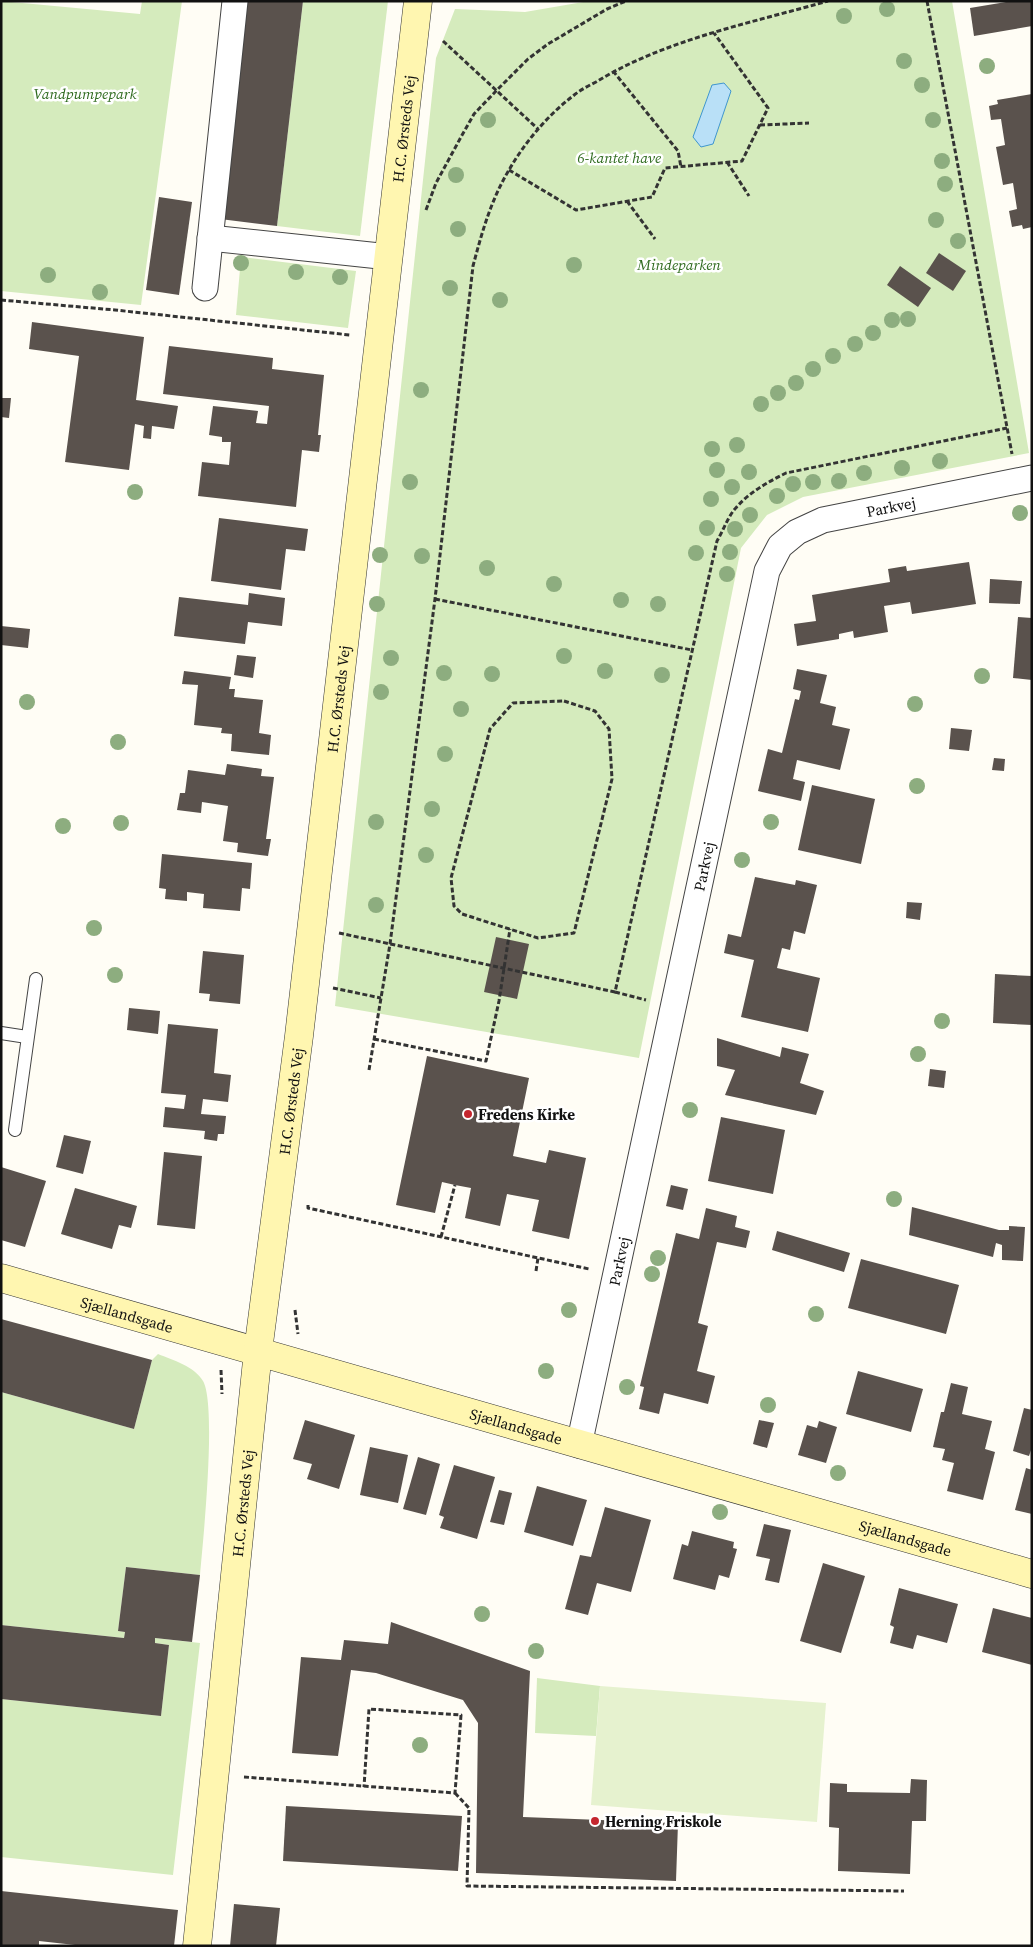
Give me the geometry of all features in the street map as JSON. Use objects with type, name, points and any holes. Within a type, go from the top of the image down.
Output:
[{"type":"street","points":[[205,288],[235,1]]},
{"type":"street","name":"H.C. Ørsteds Vej","points":[[197,1946],[216,1776],[258,1351],[297,1055],[381,338],[417,9]]},
{"type":"street","points":[[210,238],[389,257]]},
{"type":"street","name":"Parkvej","points":[[579,1445],[767,571],[780,546],[797,532],[822,520],[1024,480]]},
{"type":"street","name":"Sjællandsgade","points":[[1,1278],[1032,1574]]},
{"type":"lane","points":[[15,1130],[36,980]]},
{"type":"lane","points":[[1,1033],[28,1037]]},
{"type":"path","points":[[424,218],[426,208],[447,160],[474,114],[528,60],[548,44],[607,9],[626,1]]},
{"type":"path","points":[[369,1070],[390,944],[435,599],[473,266],[487,216],[509,170],[538,129],[573,95],[614,71],[657,52],[714,33],[828,1]]},
{"type":"path","points":[[927,1],[1007,428],[1024,480]]},
{"type":"path","points":[[417,9],[496,91],[538,129]]},
{"type":"path","points":[[509,170],[576,210],[652,197],[665,168],[742,161],[768,108],[714,33]]},
{"type":"path","points":[[614,71],[678,151],[681,167]]},
{"type":"path","points":[[760,125],[810,123]]},
{"type":"path","points":[[727,162],[749,196]]},
{"type":"path","points":[[627,202],[655,239]]},
{"type":"path","points":[[1,300],[381,338]]},
{"type":"path","points":[[336,933],[615,992],[717,541],[734,511],[761,486],[786,473],[1007,428]]},
{"type":"path","points":[[435,599],[692,650]]},
{"type":"path","points":[[564,700],[595,711],[609,729],[612,779],[574,933],[538,938],[510,929],[462,914],[454,906],[451,878],[490,729],[513,703],[564,700]]},
{"type":"path","points":[[374,1039],[486,1061],[510,929]]},
{"type":"path","points":[[330,988],[381,998]]},
{"type":"path","points":[[441,1237],[455,1184]]},
{"type":"path","points":[[309,1198],[308,1208],[616,1274]]},
{"type":"path","points":[[536,1271],[538,1258]]},
{"type":"path","points":[[364,1787],[369,1709],[460,1715],[456,1793],[469,1808],[467,1886],[904,1891]]},
{"type":"path","points":[[216,1776],[456,1793]]},
{"type":"green space","name":"Vandpumpepark","points":[[1,1],[140,14],[142,1],[182,1],[141,305],[1,291]]},
{"type":"green space","points":[[303,1],[388,1],[360,236],[277,226]]},
{"type":"green space","name":"Mindeparken","points":[[589,1],[952,1],[1029,453],[803,497],[767,515],[741,548],[639,1058],[335,1006],[436,58],[455,9],[525,12]]},
{"type":"green space","points":[[241,257],[356,271],[348,328],[236,315]]},
{"type":"green space","points":[[158,1354],[183,1364],[194,1371],[203,1381],[207,1395],[209,1417],[208,1474],[200,1575],[126,1567],[118,1631],[125,1632],[124,1638],[1,1625],[1,1392],[134,1429],[152,1360]]},
{"type":"green space","points":[[155,1638],[200,1643],[173,1875],[1,1857],[1,1699],[161,1716],[169,1645],[155,1643]]},
{"type":"green space","points":[[537,1678],[600,1686],[596,1736],[535,1733]]},
{"type":"green space","points":[[600,1686],[826,1703],[817,1822],[591,1805]]},
{"type":"water","points":[[724,83],[731,91],[713,144],[701,147],[693,137],[712,85]]},
{"type":"building","points":[[245,1],[303,1],[277,226],[220,219]]},
{"type":"building","points":[[1012,1],[1032,1],[1032,26],[974,36],[970,8]]},
{"type":"building","points":[[1032,94],[1032,227],[1023,229],[1022,225],[1012,227],[1009,211],[1017,209],[1013,183],[1003,185],[996,147],[1005,145],[1001,119],[991,120],[989,106],[998,104],[997,100]]},
{"type":"building","points":[[159,197],[192,202],[179,295],[146,290]]},
{"type":"building","points":[[939,253],[966,271],[953,291],[926,273]]},
{"type":"building","points":[[900,266],[931,288],[918,307],[887,285]]},
{"type":"building","points":[[32,322],[144,337],[136,400],[178,406],[174,429],[152,426],[151,439],[143,438],[144,426],[135,424],[129,470],[65,462],[79,356],[29,349]]},
{"type":"building","points":[[169,346],[273,358],[272,369],[324,375],[318,435],[321,435],[319,452],[302,450],[296,507],[198,496],[202,462],[229,465],[231,442],[222,442],[222,437],[209,435],[213,406],[258,411],[256,423],[267,424],[269,406],[163,394]]},
{"type":"building","points":[[1,398],[11,398],[9,418],[1,417]]},
{"type":"building","points":[[219,518],[308,529],[305,551],[286,549],[281,590],[211,581]]},
{"type":"building","points":[[969,562],[976,604],[912,614],[910,602],[884,606],[888,632],[854,638],[853,631],[839,634],[839,639],[797,646],[794,624],[816,621],[812,595],[890,582],[888,569],[906,566],[907,571]]},
{"type":"building","points":[[990,579],[1022,581],[1020,604],[989,603]]},
{"type":"building","points":[[249,593],[285,598],[282,626],[248,622],[245,644],[174,636],[179,597],[248,605]]},
{"type":"building","points":[[1018,617],[1032,618],[1032,680],[1013,678]]},
{"type":"building","points":[[1,626],[30,629],[28,648],[1,645]]},
{"type":"building","points":[[237,655],[256,657],[253,678],[234,675]]},
{"type":"building","points":[[797,669],[827,675],[820,703],[836,707],[832,725],[850,729],[840,770],[797,760],[793,779],[805,782],[801,801],[758,791],[768,749],[782,753],[795,699],[799,700],[801,691],[793,689]]},
{"type":"building","points":[[184,671],[231,677],[229,689],[235,689],[234,697],[263,700],[259,733],[271,735],[269,755],[231,751],[232,734],[221,733],[222,728],[194,725],[198,685],[182,684]]},
{"type":"building","points":[[951,728],[972,730],[969,751],[949,749]]},
{"type":"building","points":[[994,758],[1005,759],[1004,771],[992,770]]},
{"type":"building","points":[[227,764],[262,769],[261,776],[274,777],[266,839],[271,839],[268,856],[237,852],[238,843],[223,841],[228,806],[202,802],[201,813],[177,810],[180,793],[185,793],[188,770],[225,775]]},
{"type":"building","points":[[812,785],[875,799],[861,864],[798,850]]},
{"type":"building","points":[[162,854],[252,863],[250,889],[242,888],[240,911],[203,908],[204,894],[187,892],[187,901],[165,899],[166,889],[159,888]]},
{"type":"building","points":[[755,877],[795,885],[796,880],[817,885],[805,934],[794,931],[790,950],[782,948],[777,968],[820,978],[808,1032],[741,1017],[754,960],[724,953],[728,934],[741,937]]},
{"type":"building","points":[[907,902],[922,903],[920,920],[906,918]]},
{"type":"building","points":[[496,937],[529,944],[517,999],[484,992]]},
{"type":"building","points":[[203,951],[244,955],[240,1004],[209,1001],[210,994],[199,993]]},
{"type":"building","points":[[995,974],[1032,976],[1032,1025],[993,1023]]},
{"type":"building","points":[[129,1008],[160,1011],[158,1034],[127,1030]]},
{"type":"building","points":[[168,1024],[218,1029],[214,1073],[231,1075],[228,1102],[203,1099],[201,1114],[226,1116],[224,1134],[218,1134],[217,1141],[204,1139],[205,1131],[163,1127],[165,1107],[184,1109],[186,1095],[161,1093]]},
{"type":"building","points":[[717,1038],[780,1057],[782,1047],[809,1054],[800,1083],[824,1091],[816,1115],[725,1095],[735,1070],[717,1066]]},
{"type":"building","name":"Fredens Kirke","points":[[427,1056],[529,1078],[513,1156],[546,1163],[549,1150],[586,1158],[569,1239],[532,1231],[539,1200],[507,1194],[500,1226],[465,1218],[471,1188],[442,1182],[435,1213],[396,1205]]},
{"type":"building","points":[[930,1069],[946,1071],[944,1088],[928,1086]]},
{"type":"building","points":[[721,1117],[785,1130],[773,1194],[708,1181]]},
{"type":"building","points":[[64,1135],[91,1141],[83,1174],[56,1167]]},
{"type":"building","points":[[164,1152],[202,1156],[195,1229],[157,1225]]},
{"type":"building","points":[[1,1167],[46,1181],[25,1247],[1,1240]]},
{"type":"building","points":[[671,1185],[688,1189],[683,1210],[666,1206]]},
{"type":"building","points":[[75,1188],[137,1206],[131,1228],[119,1225],[112,1249],[61,1234]]},
{"type":"building","points":[[912,1207],[999,1230],[1009,1230],[1009,1226],[1025,1227],[1023,1261],[1002,1260],[1002,1245],[996,1243],[993,1257],[909,1235]]},
{"type":"building","points":[[706,1208],[737,1216],[735,1227],[750,1231],[746,1248],[717,1242],[698,1323],[708,1326],[697,1371],[715,1376],[708,1404],[664,1393],[659,1414],[639,1409],[644,1387],[640,1386],[676,1233],[699,1239]]},
{"type":"building","points":[[777,1231],[850,1253],[844,1272],[772,1250]]},
{"type":"building","points":[[861,1259],[959,1285],[946,1334],[848,1308]]},
{"type":"building","points":[[1,1319],[152,1360],[134,1429],[1,1392]]},
{"type":"building","points":[[858,1371],[923,1389],[911,1432],[846,1414]]},
{"type":"building","points":[[951,1383],[968,1387],[962,1414],[992,1421],[985,1449],[995,1452],[983,1500],[947,1491],[954,1463],[942,1460],[945,1449],[933,1447],[941,1412],[944,1412]]},
{"type":"building","points":[[1024,1408],[1032,1410],[1032,1447],[1029,1456],[1013,1451]]},
{"type":"building","points":[[305,1420],[355,1435],[339,1489],[307,1479],[312,1464],[293,1459]]},
{"type":"building","points":[[759,1420],[774,1423],[767,1448],[753,1444]]},
{"type":"building","points":[[819,1421],[837,1427],[826,1463],[798,1455],[807,1425],[817,1428]]},
{"type":"building","points":[[370,1447],[408,1455],[398,1503],[360,1495]]},
{"type":"building","points":[[418,1457],[440,1464],[426,1515],[403,1509]]},
{"type":"building","points":[[454,1465],[495,1477],[477,1539],[440,1528],[444,1517],[439,1515]]},
{"type":"building","points":[[1026,1468],[1032,1470],[1032,1514],[1015,1510]]},
{"type":"building","points":[[537,1486],[587,1500],[573,1546],[524,1532]]},
{"type":"building","points":[[499,1490],[512,1493],[504,1525],[490,1522]]},
{"type":"building","points":[[605,1507],[651,1520],[631,1592],[597,1583],[588,1615],[565,1609],[580,1555],[591,1557]]},
{"type":"building","points":[[764,1524],[791,1530],[779,1583],[765,1580],[770,1559],[756,1556]]},
{"type":"building","points":[[692,1531],[734,1542],[733,1548],[737,1549],[729,1578],[719,1575],[715,1590],[673,1579],[682,1544],[688,1546]]},
{"type":"building","points":[[823,1563],[865,1576],[841,1653],[800,1641]]},
{"type":"building","points":[[126,1567],[200,1575],[192,1642],[155,1638],[155,1643],[169,1645],[161,1716],[1,1699],[1,1625],[124,1638],[125,1632],[118,1631]]},
{"type":"building","points":[[899,1588],[958,1604],[947,1643],[917,1635],[913,1649],[890,1643],[894,1627],[890,1625]]},
{"type":"building","points":[[993,1608],[1032,1618],[1032,1665],[982,1652]]},
{"type":"building","points":[[391,1622],[530,1671],[523,1817],[678,1823],[676,1881],[476,1873],[478,1723],[463,1700],[376,1673],[351,1670],[338,1756],[292,1753],[301,1657],[341,1660],[344,1640],[388,1644]]},
{"type":"building","points":[[911,1779],[927,1780],[926,1821],[912,1821],[910,1874],[838,1871],[839,1828],[829,1827],[830,1783],[847,1784],[847,1792],[910,1793]]},
{"type":"building","points":[[286,1806],[462,1816],[458,1871],[283,1861]]},
{"type":"building","points":[[1,1891],[178,1910],[174,1946],[84,1946],[39,1941],[39,1946],[1,1946]]},
{"type":"building","points":[[234,1904],[280,1908],[276,1946],[230,1946]]},
{"type":"place","name":"Fredens Kirke","points":[[468,1114]]},
{"type":"place","name":"Herning Friskole","points":[[595,1821]]},
{"type":"park label","name":"6-kantet have","points":[[619,157]]}]
